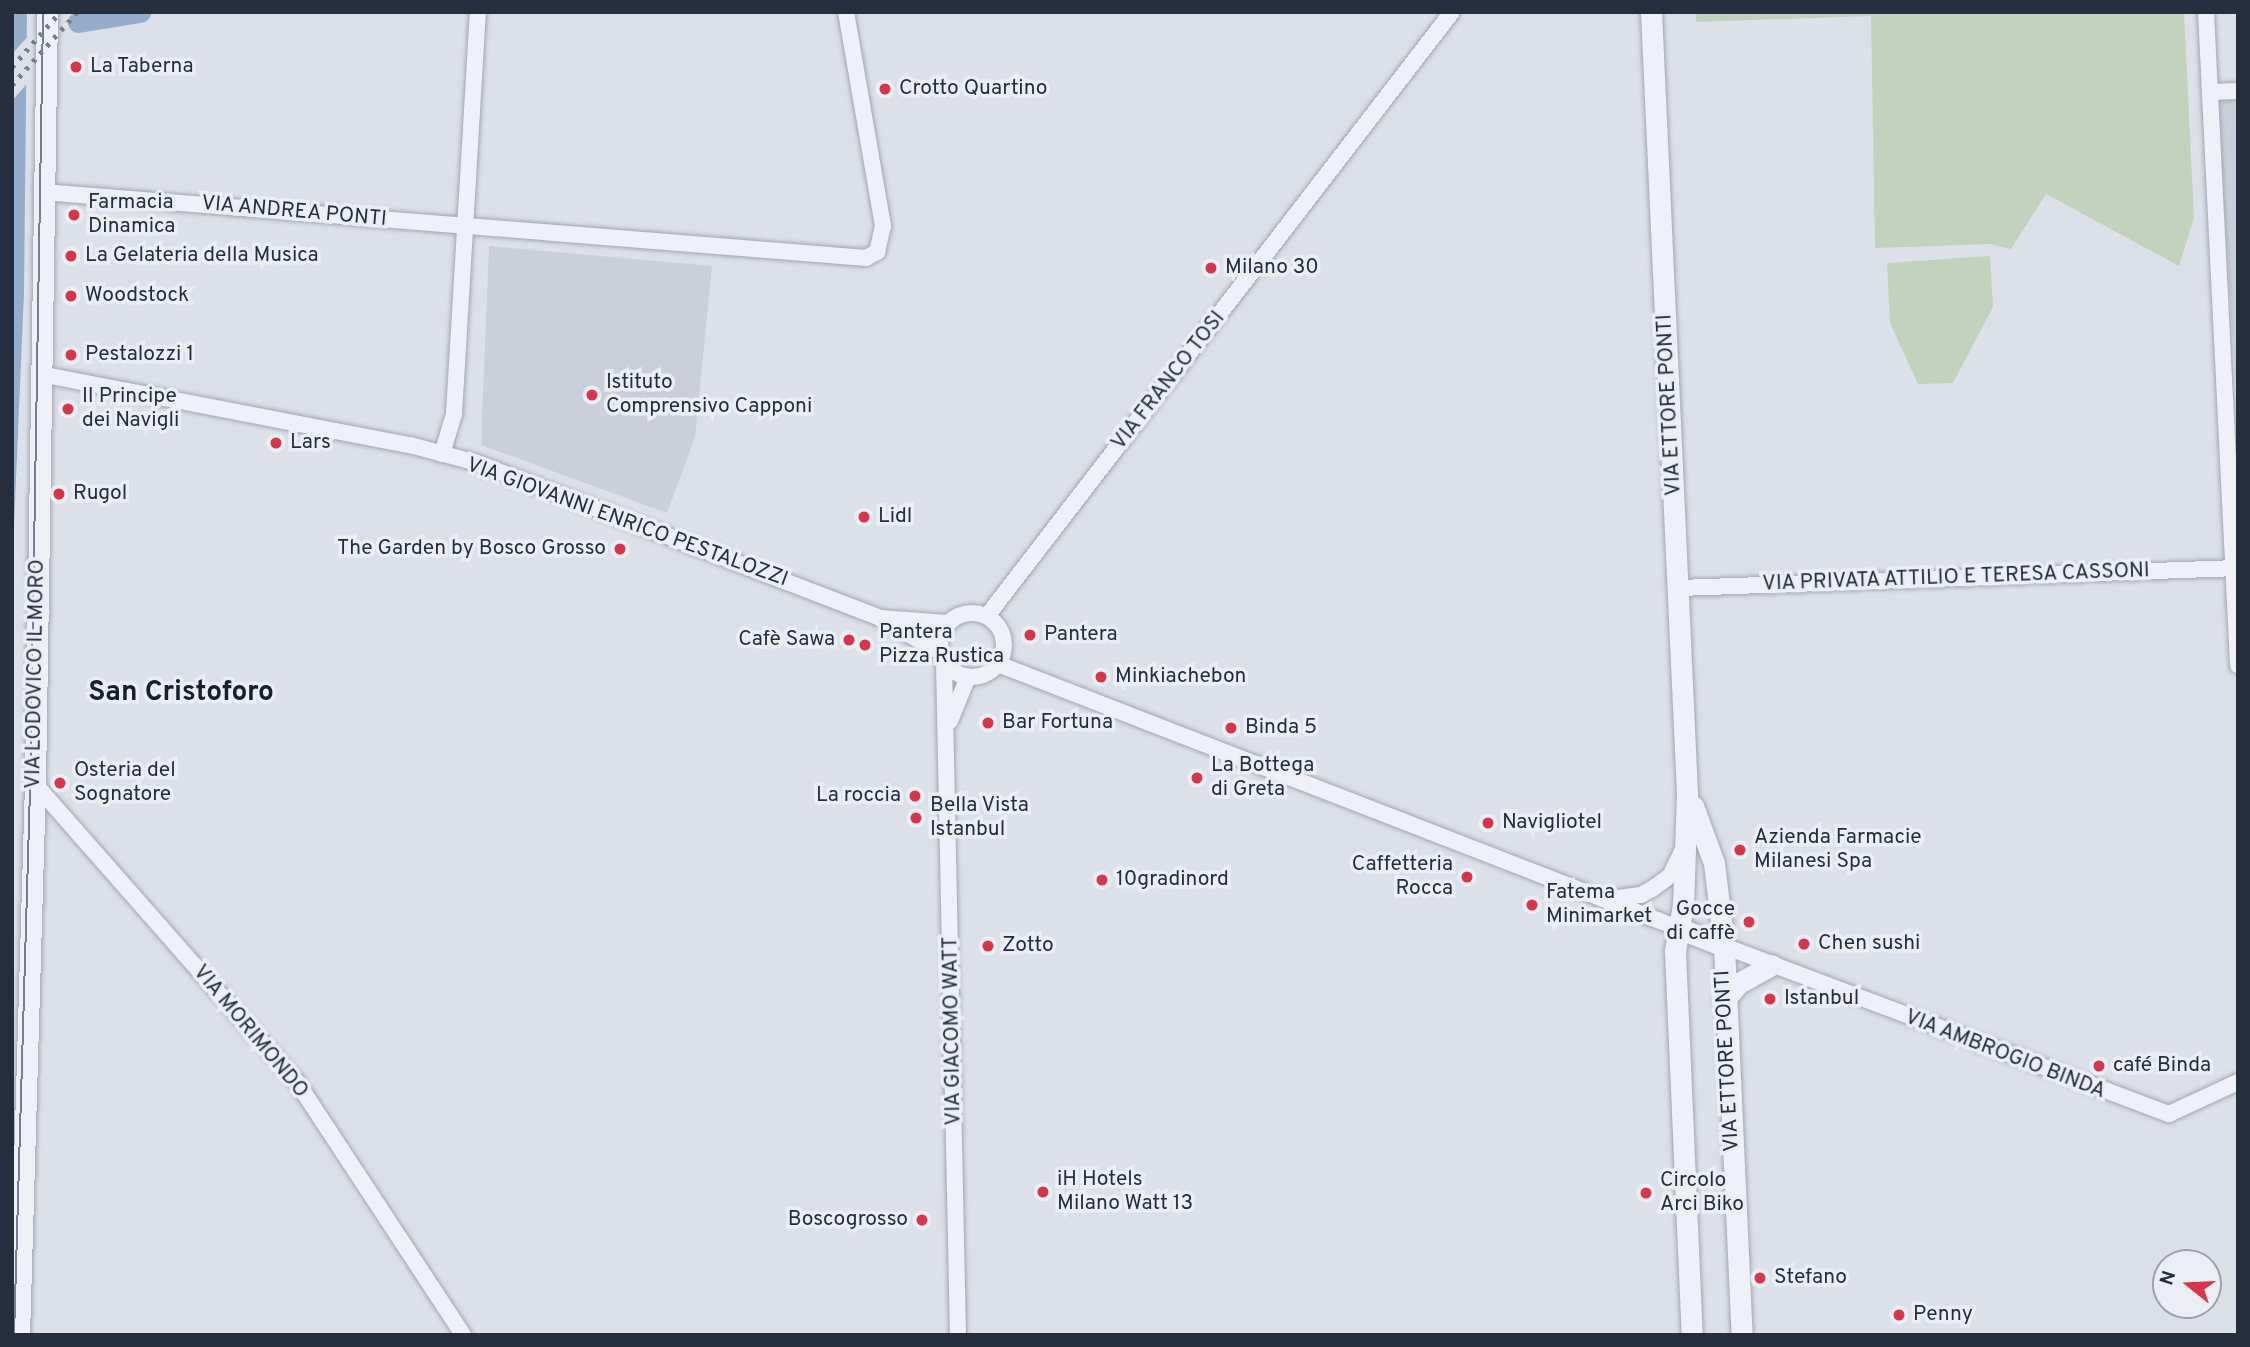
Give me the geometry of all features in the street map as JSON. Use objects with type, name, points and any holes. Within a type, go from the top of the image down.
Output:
[{"type":"street","name":"VIA LODOVICO IL MORO","points":[[19,1335],[35,784],[47,12]]},
{"type":"street","points":[[442,454],[454,414],[462,226],[469,205],[478,12]]},
{"type":"street","name":"VIA ANDREA PONTI","points":[[43,192],[855,259],[877,252],[883,226],[846,12]]},
{"type":"street","name":"VIA FRANCO TOSI","points":[[987,617],[1452,12]]},
{"type":"street","points":[[2206,12],[2238,665]]},
{"type":"street","name":"VIA ETTORE PONTI","points":[[1650,14],[1688,793],[1688,829],[1675,976],[1692,1335]]},
{"type":"street","points":[[2210,92],[2238,91]]},
{"type":"street","name":"VIA GIOVANNI ENRICO PESTALOZZI","points":[[40,374],[477,463],[880,618],[942,657],[968,677]]},
{"type":"street","name":"VIA PRIVATA ATTILIO E TERESA CASSONI","points":[[1679,588],[2235,568]]},
{"type":"street","name":"VIA GIOVANNI ENRICO PESTALOZZI","points":[[880,618],[948,624],[966,613],[987,617]]},
{"type":"street","points":[[968,677],[984,675],[998,664],[1003,639],[987,617]]},
{"type":"street","points":[[942,657],[940,640],[948,624]]},
{"type":"street","name":"VIA GIACOMO WATT","points":[[942,657],[948,726],[958,1335]]},
{"type":"street","name":"VIA AMBROGIO BINDA","points":[[998,664],[1608,899],[1771,965],[2169,1114],[2238,1082]]},
{"type":"street","name":"VIA GIACOMO WATT","points":[[948,726],[968,677]]},
{"type":"street","name":"VIA MORIMONDO","points":[[35,784],[297,1082],[463,1335]]},
{"type":"street","name":"VIA ETTORE PONTI","points":[[1688,793],[1714,863],[1724,946],[1724,999],[1742,1335]]},
{"type":"street","name":"VIA AMBROGIO BINDA","points":[[1608,899],[1641,895],[1670,876],[1678,865],[1688,829]]},
{"type":"street","points":[[1724,999],[1739,983],[1771,965]]},
{"type":"shaded area","points":[[2238,99],[2238,414],[2217,100]]},
{"type":"shaded area","name":"Istituto Comprensivo Capponi","points":[[489,246],[712,266],[695,437],[667,513],[481,445]]},
{"type":"green space","points":[[1696,12],[2184,12],[2194,218],[2179,266],[2046,194],[2011,249],[1989,244],[1875,248],[1871,16],[1696,22]]},
{"type":"green space","points":[[1990,256],[1993,307],[1953,383],[1918,384],[1890,323],[1887,263]]},
{"type":"water","points":[[12,12],[27,12],[24,292],[14,526],[12,910]]},
{"type":"pier","points":[[31,33],[30,80],[12,101],[12,54]]},
{"type":"waterway","points":[[78,22],[140,12]]},
{"type":"tram line","points":[[14,1335],[30,791],[43,12]]},
{"type":"railway","points":[[12,67],[60,12]]},
{"type":"railway","points":[[12,85],[77,12]]},
{"type":"place","name":"La Taberna","points":[[76,67]]},
{"type":"place","name":"Crotto Quartino","points":[[885,89]]},
{"type":"place","name":"Farmacia Dinamica","points":[[74,215]]},
{"type":"place","name":"La Gelateria della Musica","points":[[71,256]]},
{"type":"place","name":"Milano 30","points":[[1211,268]]},
{"type":"place","name":"Woodstock","points":[[71,296]]},
{"type":"place","name":"Pestalozzi 1","points":[[71,355]]},
{"type":"place","name":"Istituto Comprensivo Capponi","points":[[592,395]]},
{"type":"place","name":"II Principe dei Navigli","points":[[68,409]]},
{"type":"place","name":"Lars","points":[[276,443]]},
{"type":"place","name":"Rugol","points":[[59,494]]},
{"type":"place","name":"Lidl","points":[[864,517]]},
{"type":"place","name":"The Garden by Bosco Grosso","points":[[620,549]]},
{"type":"place","name":"Pantera","points":[[1030,635]]},
{"type":"place","name":"Cafè Sawa","points":[[849,640]]},
{"type":"place","name":"Pantera Pizza Rustica","points":[[865,645]]},
{"type":"place","name":"Minkiachebon","points":[[1101,677]]},
{"type":"place","name":"Bar Fortuna","points":[[988,723]]},
{"type":"place","name":"Binda 5","points":[[1231,728]]},
{"type":"place","name":"La Bottega di Greta","points":[[1197,778]]},
{"type":"place","name":"Osteria del Sognatore","points":[[60,783]]},
{"type":"place","name":"La roccia","points":[[915,796]]},
{"type":"place","name":"Bella Vista Istanbul","points":[[916,818]]},
{"type":"place","name":"Navigliotel","points":[[1488,823]]},
{"type":"place","name":"Azienda Farmacie Milanesi Spa","points":[[1740,850]]},
{"type":"place","name":"Caffetteria Rocca","points":[[1467,877]]},
{"type":"place","name":"10gradinord","points":[[1102,880]]},
{"type":"place","name":"Fatema Minimarket","points":[[1532,905]]},
{"type":"place","name":"Gocce di caffè","points":[[1749,922]]},
{"type":"place","name":"Chen sushi","points":[[1804,944]]},
{"type":"place","name":"Zotto","points":[[988,946]]},
{"type":"place","name":"Istanbul","points":[[1770,999]]},
{"type":"place","name":"café Binda","points":[[2099,1066]]},
{"type":"place","name":"iH Hotels Milano Watt 13","points":[[1043,1192]]},
{"type":"place","name":"Circolo Arci Biko","points":[[1646,1193]]},
{"type":"place","name":"Boscogrosso","points":[[922,1220]]},
{"type":"place","name":"Stefano","points":[[1760,1278]]},
{"type":"place","name":"Penny","points":[[1899,1315]]},
{"type":"district","name":"San Cristoforo","points":[[181,693]]}]
